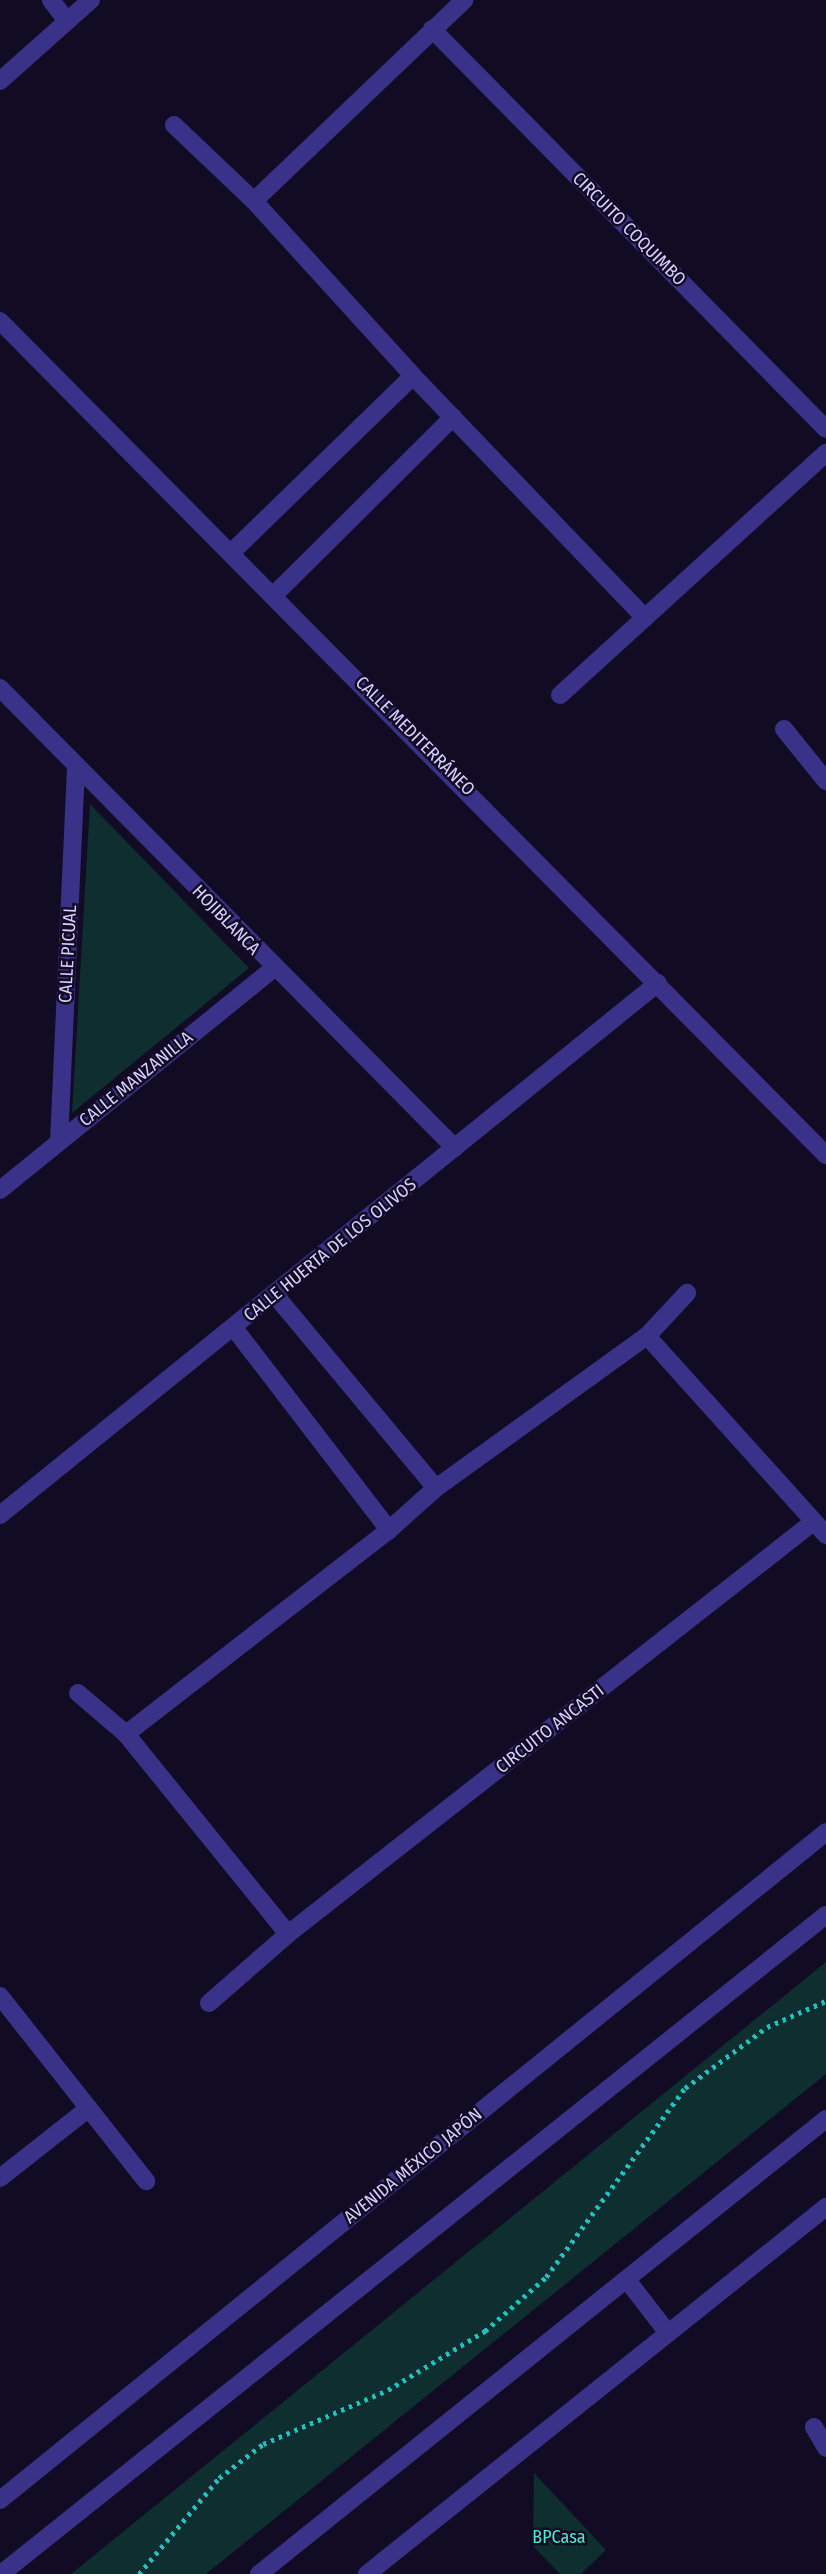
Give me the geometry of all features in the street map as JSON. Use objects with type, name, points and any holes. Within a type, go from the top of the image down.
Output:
[{"type":"street","points":[[51,0],[67,21]]},
{"type":"street","points":[[0,80],[91,0]]},
{"type":"street","points":[[254,201],[464,0]]},
{"type":"street","name":"CIRCUITO COQUIMBO","points":[[432,29],[826,429]]},
{"type":"street","points":[[174,125],[254,201],[413,376],[645,618]]},
{"type":"street","name":"CALLE MEDITERRÁNEO","points":[[0,321],[233,551],[826,1155]]},
{"type":"street","points":[[233,551],[413,376]]},
{"type":"street","points":[[275,594],[453,417]]},
{"type":"street","points":[[561,695],[826,453]]},
{"type":"street","name":"HOJIBLANCA","points":[[0,688],[273,969],[455,1148]]},
{"type":"street","points":[[784,729],[826,781]]},
{"type":"street","name":"CALLE PICUAL","points":[[59,1142],[76,766]]},
{"type":"street","name":"CALLE MANZANILLA","points":[[0,1190],[273,969]]},
{"type":"street","name":"CALLE HUERTA DE LOS OLIVOS","points":[[0,1515],[658,983]]},
{"type":"street","points":[[127,1734],[389,1530],[436,1488],[647,1336],[687,1293]]},
{"type":"street","points":[[275,1295],[436,1488]]},
{"type":"street","points":[[234,1328],[389,1530]]},
{"type":"street","name":"CIRCUITO ANCASTI","points":[[209,2003],[288,1934],[819,1529],[647,1336]]},
{"type":"street","points":[[78,1693],[127,1734],[288,1934]]},
{"type":"street","name":"AVENIDA MÉXICO JAPÓN","points":[[0,2500],[826,1832]]},
{"type":"street","points":[[1,2574],[826,1915]]},
{"type":"street","points":[[0,1996],[146,2180]]},
{"type":"street","points":[[0,2178],[89,2108]]},
{"type":"street","points":[[259,2574],[826,2119]]},
{"type":"street","points":[[367,2574],[826,2207]]},
{"type":"street","points":[[627,2280],[668,2333]]},
{"type":"street","points":[[814,2427],[826,2448]]},
{"type":"path","points":[[139,2574],[219,2478],[263,2444],[388,2390],[485,2331],[546,2277],[685,2088],[767,2027],[826,2001]]},
{"type":"green space","points":[[90,804],[249,968],[72,1113]]},
{"type":"green space","points":[[826,1962],[826,2074],[206,2574],[71,2574]]},
{"type":"green space","name":"BPCasa","points":[[534,2473],[606,2550],[581,2574],[560,2574],[533,2546]]}]
